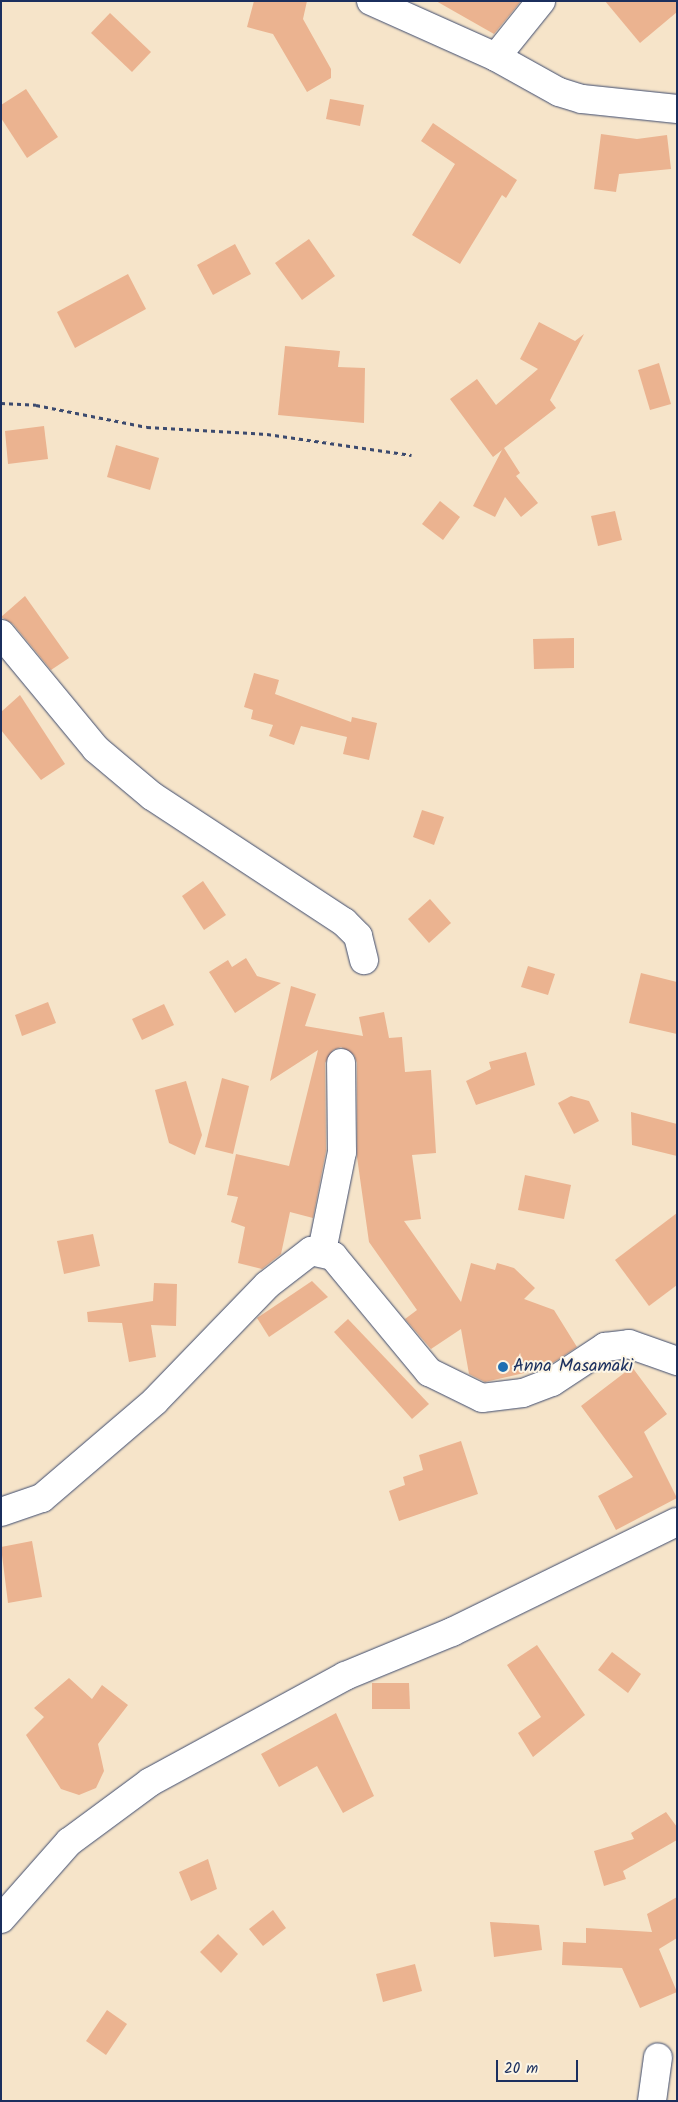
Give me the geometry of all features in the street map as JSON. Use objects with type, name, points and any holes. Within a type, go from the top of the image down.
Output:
[{"type":"street","points":[[371,1],[496,57],[544,85],[582,99],[677,109]]},
{"type":"street","points":[[496,57],[541,1]]},
{"type":"street","points":[[1,634],[74,728],[96,749],[152,796],[344,922],[358,936],[364,960]]},
{"type":"street","points":[[322,1251],[342,1152],[341,1063]]},
{"type":"street","points":[[1,1512],[42,1498],[155,1401],[267,1285],[311,1251],[322,1251],[333,1256],[429,1372],[482,1398],[523,1393],[545,1385],[605,1347],[629,1344],[677,1361]]},
{"type":"street","points":[[1,1919],[69,1842],[150,1782],[345,1676],[452,1632],[677,1522]]},
{"type":"street","points":[[652,2101],[658,2057]]},
{"type":"path","points":[[1,403],[36,404],[147,427],[267,434],[412,455]]},
{"type":"building","points":[[254,1],[307,1],[303,19],[331,69],[331,78],[307,92],[273,34],[247,27]]},
{"type":"building","points":[[436,1],[521,1],[494,34]]},
{"type":"building","points":[[605,1],[677,1],[677,12],[640,43]]},
{"type":"building","points":[[110,13],[151,52],[132,72],[91,33]]},
{"type":"building","points":[[26,89],[58,137],[27,158],[1,118],[1,105]]},
{"type":"building","points":[[330,99],[364,105],[360,126],[326,119]]},
{"type":"building","points":[[433,123],[517,180],[506,198],[502,195],[460,264],[412,235],[455,164],[421,141]]},
{"type":"building","points":[[601,134],[637,139],[667,135],[671,169],[619,174],[616,192],[594,189]]},
{"type":"building","points":[[309,239],[335,276],[302,300],[275,263]]},
{"type":"building","points":[[235,244],[251,274],[213,295],[197,265]]},
{"type":"building","points":[[128,274],[146,309],[75,348],[57,312]]},
{"type":"building","points":[[539,322],[575,341],[584,334],[550,400],[556,408],[504,448],[520,473],[516,476],[538,503],[521,517],[505,497],[495,517],[473,506],[502,450],[493,457],[450,399],[477,379],[496,405],[538,369],[520,359]]},
{"type":"building","points":[[285,346],[340,351],[338,367],[365,368],[364,423],[278,415]]},
{"type":"building","points":[[659,363],[671,404],[650,410],[638,370]]},
{"type":"building","points":[[44,426],[48,459],[8,464],[5,431]]},
{"type":"building","points":[[116,445],[159,458],[150,490],[107,477]]},
{"type":"building","points":[[440,501],[460,517],[443,540],[422,524]]},
{"type":"building","points":[[615,511],[622,540],[598,546],[591,516]]},
{"type":"building","points":[[25,596],[69,658],[51,670],[13,624],[1,617]]},
{"type":"building","points":[[574,638],[574,668],[534,669],[533,639]]},
{"type":"building","points":[[254,673],[279,680],[275,694],[351,722],[352,717],[377,723],[369,760],[343,754],[347,737],[301,726],[294,745],[269,736],[273,725],[251,719],[253,710],[244,707]]},
{"type":"building","points":[[20,695],[65,764],[41,780],[1,730],[1,712]]},
{"type":"building","points":[[422,810],[444,817],[434,845],[413,837]]},
{"type":"building","points":[[203,881],[226,915],[204,930],[182,896]]},
{"type":"building","points":[[430,899],[451,923],[429,943],[408,919]]},
{"type":"building","points":[[246,958],[257,976],[281,983],[235,1013],[209,972],[228,960],[232,967]]},
{"type":"building","points":[[528,966],[555,974],[548,995],[521,987]]},
{"type":"building","points":[[641,973],[677,982],[677,1034],[629,1023]]},
{"type":"building","points":[[291,986],[316,994],[305,1026],[363,1036],[359,1017],[384,1012],[389,1038],[402,1037],[405,1072],[431,1070],[436,1153],[412,1155],[421,1219],[404,1221],[461,1302],[471,1263],[495,1270],[497,1263],[514,1268],[535,1288],[524,1299],[554,1310],[577,1347],[545,1368],[485,1382],[469,1374],[461,1329],[431,1349],[405,1319],[417,1310],[369,1242],[357,1157],[357,1063],[354,1055],[341,1047],[333,1050],[325,1063],[326,1151],[313,1218],[290,1212],[281,1254],[262,1269],[238,1263],[245,1227],[231,1222],[238,1197],[227,1195],[236,1154],[289,1166],[318,1050],[270,1081]]},
{"type":"building","points":[[48,1002],[56,1023],[22,1036],[15,1015]]},
{"type":"building","points":[[164,1004],[174,1025],[142,1040],[132,1019]]},
{"type":"building","points":[[526,1052],[535,1085],[476,1105],[466,1081],[491,1069],[489,1062]]},
{"type":"building","points":[[222,1078],[249,1086],[233,1154],[205,1147]]},
{"type":"building","points":[[186,1081],[202,1135],[195,1155],[169,1143],[155,1090]]},
{"type":"building","points":[[571,1096],[589,1101],[599,1121],[574,1134],[558,1103]]},
{"type":"building","points":[[631,1112],[677,1124],[677,1156],[632,1145]]},
{"type":"building","points":[[525,1175],[571,1185],[564,1219],[518,1210]]},
{"type":"building","points":[[677,1213],[677,1285],[649,1306],[615,1260]]},
{"type":"building","points":[[93,1234],[100,1266],[64,1274],[57,1241]]},
{"type":"building","points":[[312,1281],[328,1297],[269,1337],[257,1318]]},
{"type":"building","points":[[154,1283],[177,1284],[176,1326],[151,1325],[156,1357],[129,1362],[122,1323],[88,1322],[87,1312],[153,1301]]},
{"type":"building","points":[[348,1319],[429,1404],[412,1419],[334,1332]]},
{"type":"building","points":[[632,1367],[667,1414],[644,1432],[677,1498],[616,1530],[598,1496],[633,1477],[581,1406]]},
{"type":"building","points":[[461,1441],[478,1494],[399,1521],[389,1491],[405,1485],[403,1477],[423,1470],[419,1455]]},
{"type":"building","points":[[32,1541],[42,1597],[8,1603],[1,1547]]},
{"type":"building","points":[[537,1645],[585,1715],[533,1757],[518,1733],[541,1717],[507,1665]]},
{"type":"building","points":[[612,1652],[641,1674],[628,1693],[598,1670]]},
{"type":"building","points":[[69,1678],[92,1699],[102,1685],[128,1705],[98,1744],[104,1771],[96,1788],[79,1795],[61,1789],[26,1735],[44,1717],[34,1708]]},
{"type":"building","points":[[372,1683],[409,1683],[410,1709],[372,1709]]},
{"type":"building","points":[[336,1713],[374,1796],[343,1813],[317,1766],[279,1787],[261,1754]]},
{"type":"building","points":[[666,1812],[677,1827],[677,1840],[623,1871],[626,1879],[604,1886],[594,1851],[634,1839],[631,1833]]},
{"type":"building","points":[[208,1859],[217,1889],[191,1901],[179,1872]]},
{"type":"building","points":[[677,1897],[677,1938],[659,1949],[677,1992],[640,2008],[622,1968],[562,1965],[563,1942],[586,1943],[586,1928],[652,1932],[647,1914]]},
{"type":"building","points":[[273,1910],[286,1928],[263,1946],[249,1929]]},
{"type":"building","points":[[490,1922],[539,1925],[542,1950],[494,1957]]},
{"type":"building","points":[[218,1934],[238,1954],[221,1973],[200,1952]]},
{"type":"building","points":[[415,1964],[422,1991],[383,2002],[376,1974]]},
{"type":"building","points":[[107,2010],[127,2024],[106,2055],[86,2041]]},
{"type":"place","name":"Anna Masamaki","points":[[503,1367]]}]
